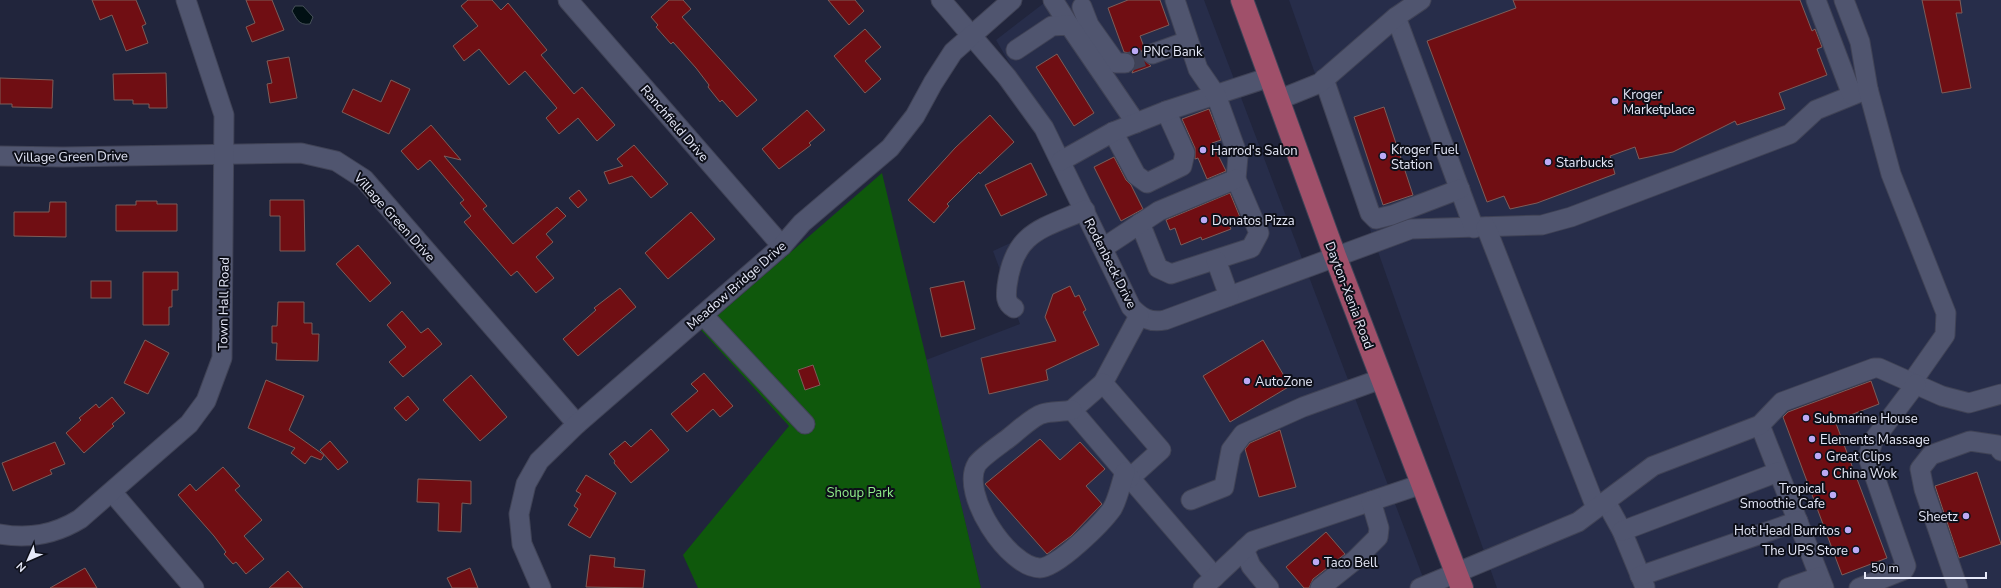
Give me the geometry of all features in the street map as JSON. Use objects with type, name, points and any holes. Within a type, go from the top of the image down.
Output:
[{"type":"main road","name":"Dayton-Xenia Road","points":[[1242,0],[1335,256],[1459,581]]},
{"type":"street","name":"Town Hall Road","points":[[0,534],[28,537],[55,532],[80,519],[179,434],[194,419],[206,401],[222,358],[224,114],[186,0]]},
{"type":"street","name":"Ranchfield Drive","points":[[568,0],[782,246]]},
{"type":"street","name":"Rodenbeck Drive","points":[[941,0],[1022,95],[1044,128],[1131,307],[1139,316],[1150,321],[1165,320],[1411,229],[1542,225],[1570,217],[1790,134],[1816,110],[1860,92]]},
{"type":"street","name":"Meadow Bridge Drive","points":[[541,588],[522,544],[518,514],[521,498],[526,484],[539,461],[577,424],[782,246],[802,223],[890,148],[915,116],[945,63],[953,52],[1012,0]]},
{"type":"street","points":[[1053,0],[1136,123]]},
{"type":"street","points":[[1140,223],[1158,268],[1171,274],[1251,248],[1259,233],[1236,179],[1238,156],[1216,95],[1198,69],[1175,0]]},
{"type":"street","points":[[1278,100],[1324,79],[1396,17],[1421,0]]},
{"type":"street","points":[[1816,0],[1860,92],[1946,313],[1945,335],[1869,448],[1868,457],[1906,566],[1904,570],[1859,588]]},
{"type":"street","points":[[1844,0],[1860,42],[1860,92]]},
{"type":"street","points":[[1083,2],[1089,25],[1116,63],[1125,63]]},
{"type":"street","points":[[1396,17],[1460,189],[1480,227],[1601,505],[1622,531],[1643,582],[1798,521]]},
{"type":"street","points":[[1016,50],[1052,26],[1069,25]]},
{"type":"street","points":[[1152,54],[1188,41]]},
{"type":"street","points":[[1061,161],[1113,132],[1166,111],[1270,77]]},
{"type":"street","points":[[1324,79],[1370,213],[1376,219],[1392,215],[1460,189]]},
{"type":"street","points":[[1113,132],[1136,175],[1147,183],[1182,166],[1185,153],[1166,111]]},
{"type":"street","name":"Village Green Drive","points":[[0,156],[312,154],[336,161],[356,172],[364,179],[577,424]]},
{"type":"street","points":[[1103,248],[1159,211],[1236,179]]},
{"type":"street","points":[[1014,308],[1007,302],[1006,295],[1009,271],[1019,247],[1038,231],[1085,210]]},
{"type":"street","points":[[1216,260],[1229,296]]},
{"type":"street","points":[[703,315],[805,424]]},
{"type":"street","points":[[1103,383],[1161,450],[1127,475],[1112,508],[1096,527],[1058,561],[1041,568],[1023,563],[1011,554],[990,526],[976,501],[974,478],[977,464],[1041,414],[1072,410],[1103,383],[1139,316]]},
{"type":"street","points":[[1420,588],[1459,581],[1578,522],[1653,466],[1760,425],[1782,402],[1874,368],[1879,368],[1942,396],[1969,403],[2001,394]]},
{"type":"street","points":[[1191,500],[1224,487],[1231,450],[1243,434],[1302,407],[1381,379]]},
{"type":"street","points":[[1072,410],[1127,475],[1209,582],[1254,541],[1422,484]]},
{"type":"street","points":[[1760,425],[1822,582],[1788,588]]},
{"type":"street","points":[[1958,588],[1924,489],[1920,470],[1931,454],[1970,441],[1997,445],[2001,450]]},
{"type":"street","points":[[1622,531],[1778,472]]},
{"type":"street","points":[[112,492],[194,588]]},
{"type":"street","points":[[1320,588],[1355,560],[1378,537],[1379,528],[1371,501]]},
{"type":"street","points":[[1244,549],[1251,566],[1269,588]]},
{"type":"shaded area","points":[[1048,0],[1204,0],[1427,588],[981,588],[926,360],[1020,324],[993,251],[1093,205],[996,40]]},
{"type":"shaded area","points":[[1289,0],[2001,0],[2001,588],[1497,588]]},
{"type":"shaded area","points":[[295,6],[303,6],[313,17],[310,24],[303,24],[298,20],[292,11]]},
{"type":"green space","name":"Shoup Park","points":[[882,173],[981,588],[698,588],[683,555],[789,426],[701,330]]},
{"type":"building","points":[[92,0],[136,0],[146,24],[142,26],[148,43],[126,51],[112,15],[100,20]]},
{"type":"building","points":[[246,0],[272,0],[284,30],[252,42],[246,27],[255,23]]},
{"type":"building","points":[[468,0],[492,0],[501,10],[508,3],[547,50],[541,55],[574,94],[582,87],[615,125],[597,141],[578,118],[559,134],[546,118],[557,108],[525,71],[509,85],[479,49],[464,61],[453,46],[478,26],[461,6]]},
{"type":"building","points":[[669,0],[683,0],[691,9],[682,17],[757,100],[737,117],[722,100],[720,102],[696,68],[673,42],[671,44],[656,27],[658,25],[651,17]]},
{"type":"building","points":[[828,0],[855,0],[864,11],[849,25]]},
{"type":"building","name":"PNC Bank","points":[[1128,0],[1160,0],[1169,25],[1140,36],[1144,47],[1141,52],[1142,58],[1151,66],[1132,73],[1136,63],[1135,58],[1130,53],[1124,52],[1108,8]]},
{"type":"building","name":"Kroger Marketplace","points":[[1513,0],[1800,0],[1812,31],[1815,29],[1822,47],[1817,49],[1827,75],[1779,93],[1785,109],[1737,125],[1735,121],[1673,152],[1639,159],[1635,147],[1610,156],[1615,174],[1537,203],[1510,209],[1504,196],[1487,202],[1427,41],[1516,8]]},
{"type":"building","points":[[1922,0],[1960,0],[1962,13],[1956,13],[1971,88],[1942,93]]},
{"type":"building","points":[[865,29],[881,47],[865,61],[881,79],[865,93],[834,56]]},
{"type":"building","points":[[1057,54],[1094,113],[1074,126],[1036,67]]},
{"type":"building","points":[[289,57],[297,98],[270,103],[267,84],[272,83],[267,61]]},
{"type":"building","points":[[166,73],[167,108],[149,108],[149,104],[133,104],[133,100],[114,100],[113,74]]},
{"type":"building","points":[[0,78],[53,80],[52,108],[12,107],[12,104],[0,104]]},
{"type":"building","points":[[391,80],[410,89],[389,134],[342,112],[353,89],[381,102]]},
{"type":"building","name":"Kroger Fuel Station","points":[[1384,107],[1413,195],[1383,205],[1354,117]]},
{"type":"building","name":"Harrod's Salon","points":[[1209,109],[1221,140],[1212,143],[1226,171],[1207,179],[1198,158],[1195,159],[1195,148],[1182,119]]},
{"type":"building","points":[[807,110],[825,130],[809,143],[811,145],[779,169],[762,149]]},
{"type":"building","points":[[990,115],[1014,142],[980,174],[979,172],[947,204],[949,206],[934,223],[908,200],[955,148]]},
{"type":"building","points":[[431,125],[461,160],[444,156],[487,206],[483,209],[513,244],[557,207],[566,216],[546,234],[553,242],[536,257],[554,278],[536,293],[517,271],[511,276],[464,222],[471,216],[460,203],[464,200],[430,160],[418,170],[401,151]]},
{"type":"building","points":[[634,145],[668,184],[651,198],[632,176],[609,184],[604,172],[623,166],[617,159]]},
{"type":"building","points":[[1114,157],[1126,180],[1131,185],[1143,209],[1121,221],[1094,167]]},
{"type":"building","points":[[1031,163],[1047,195],[1001,216],[985,185]]},
{"type":"building","points":[[579,190],[587,200],[578,208],[569,198]]},
{"type":"building","points":[[1230,193],[1242,222],[1230,227],[1231,229],[1202,240],[1201,237],[1181,245],[1175,228],[1170,230],[1166,220]]},
{"type":"building","points":[[270,200],[304,200],[305,251],[280,251],[280,216],[270,216]]},
{"type":"building","points":[[136,201],[157,201],[157,204],[177,204],[177,231],[116,231],[116,205],[136,205]]},
{"type":"building","points":[[50,202],[66,202],[66,237],[14,236],[14,212],[49,212]]},
{"type":"building","points":[[691,212],[715,239],[668,279],[645,253]]},
{"type":"building","points":[[358,245],[391,283],[370,302],[336,264]]},
{"type":"building","points":[[143,272],[178,272],[178,290],[172,290],[172,307],[169,307],[169,325],[143,325]]},
{"type":"building","points":[[91,281],[111,281],[111,298],[91,298]]},
{"type":"building","points":[[964,281],[975,329],[941,337],[930,288]]},
{"type":"building","points":[[1070,286],[1075,297],[1079,295],[1086,310],[1083,312],[1099,345],[1046,370],[1048,380],[989,394],[981,358],[1056,341],[1045,317],[1053,294]]},
{"type":"building","points":[[620,288],[636,307],[578,356],[563,339],[596,310],[594,308]]},
{"type":"building","points":[[278,302],[304,302],[304,323],[312,323],[312,334],[319,334],[318,361],[276,360],[277,343],[272,343],[272,326],[277,326]]},
{"type":"building","points":[[402,311],[421,333],[428,328],[442,344],[403,377],[389,362],[406,347],[387,325]]},
{"type":"building","points":[[145,340],[169,353],[148,394],[124,383]]},
{"type":"building","name":"AutoZone","points":[[1263,340],[1290,386],[1230,422],[1203,376]]},
{"type":"building","points":[[813,365],[820,385],[805,390],[798,370]]},
{"type":"building","points":[[704,373],[733,406],[720,417],[713,409],[687,432],[671,414],[698,391],[691,384]]},
{"type":"building","points":[[471,375],[507,417],[480,441],[443,400]]},
{"type":"building","points":[[266,380],[304,396],[289,430],[324,455],[321,460],[311,456],[305,464],[291,453],[295,448],[248,428]]},
{"type":"building","points":[[1871,381],[1879,404],[1835,421],[1887,558],[1842,575],[1783,417],[1788,412]]},
{"type":"building","points":[[408,396],[419,409],[406,421],[394,408]]},
{"type":"building","points":[[112,397],[125,413],[112,424],[114,426],[84,453],[66,433],[81,420],[79,418],[96,404],[99,408]]},
{"type":"building","points":[[651,429],[669,450],[631,483],[614,463],[615,461],[609,454],[625,441],[631,447]]},
{"type":"building","points":[[1280,430],[1296,487],[1259,497],[1245,449],[1250,443]]},
{"type":"building","points":[[1040,439],[1060,460],[1080,442],[1105,469],[1086,486],[1102,504],[1071,536],[1047,554],[985,484]]},
{"type":"building","points":[[330,441],[348,462],[338,470],[320,450]]},
{"type":"building","points":[[55,442],[65,464],[50,470],[52,474],[13,491],[2,463]]},
{"type":"building","points":[[223,467],[240,486],[235,490],[262,520],[244,536],[264,559],[246,574],[236,562],[233,564],[224,554],[226,552],[214,536],[178,495],[190,484],[196,491]]},
{"type":"building","name":"Sheetz","points":[[1977,472],[2001,544],[1959,558],[1935,486]]},
{"type":"building","points":[[586,475],[616,493],[590,538],[568,525],[578,509],[574,506],[581,494],[576,491]]},
{"type":"building","points":[[418,479],[471,481],[471,504],[462,503],[461,532],[438,531],[439,503],[417,502]]},
{"type":"building","name":"Taco Bell","points":[[1326,532],[1345,554],[1313,579],[1309,588],[1304,588],[1286,567]]},
{"type":"building","points":[[590,555],[615,558],[614,567],[645,570],[643,588],[586,587]]},
{"type":"building","points":[[85,568],[97,588],[50,588]]},
{"type":"building","points":[[470,568],[478,588],[452,588],[447,578]]},
{"type":"building","points":[[288,571],[303,588],[269,588]]},
{"type":"tunnel","points":[[1125,63],[1152,54]]},
{"type":"place","name":"PNC Bank","points":[[1135,51]]},
{"type":"place","name":"Kroger Marketplace","points":[[1615,101]]},
{"type":"place","name":"Harrod's Salon","points":[[1203,150]]},
{"type":"place","name":"Kroger Fuel Station","points":[[1383,156]]},
{"type":"place","name":"Starbucks","points":[[1548,162]]},
{"type":"place","name":"Donatos Pizza","points":[[1204,220]]},
{"type":"place","name":"AutoZone","points":[[1247,381]]},
{"type":"place","name":"Submarine House","points":[[1806,418]]},
{"type":"place","name":"Elements Massage","points":[[1812,439]]},
{"type":"place","name":"Great Clips","points":[[1818,456]]},
{"type":"place","name":"China Wok","points":[[1825,473]]},
{"type":"place","name":"Tropical Smoothie Cafe","points":[[1833,495]]},
{"type":"place","name":"Sheetz","points":[[1966,516]]},
{"type":"place","name":"Hot Head Burritos","points":[[1848,530]]},
{"type":"place","name":"The UPS Store","points":[[1856,550]]},
{"type":"place","name":"Taco Bell","points":[[1316,562]]}]
